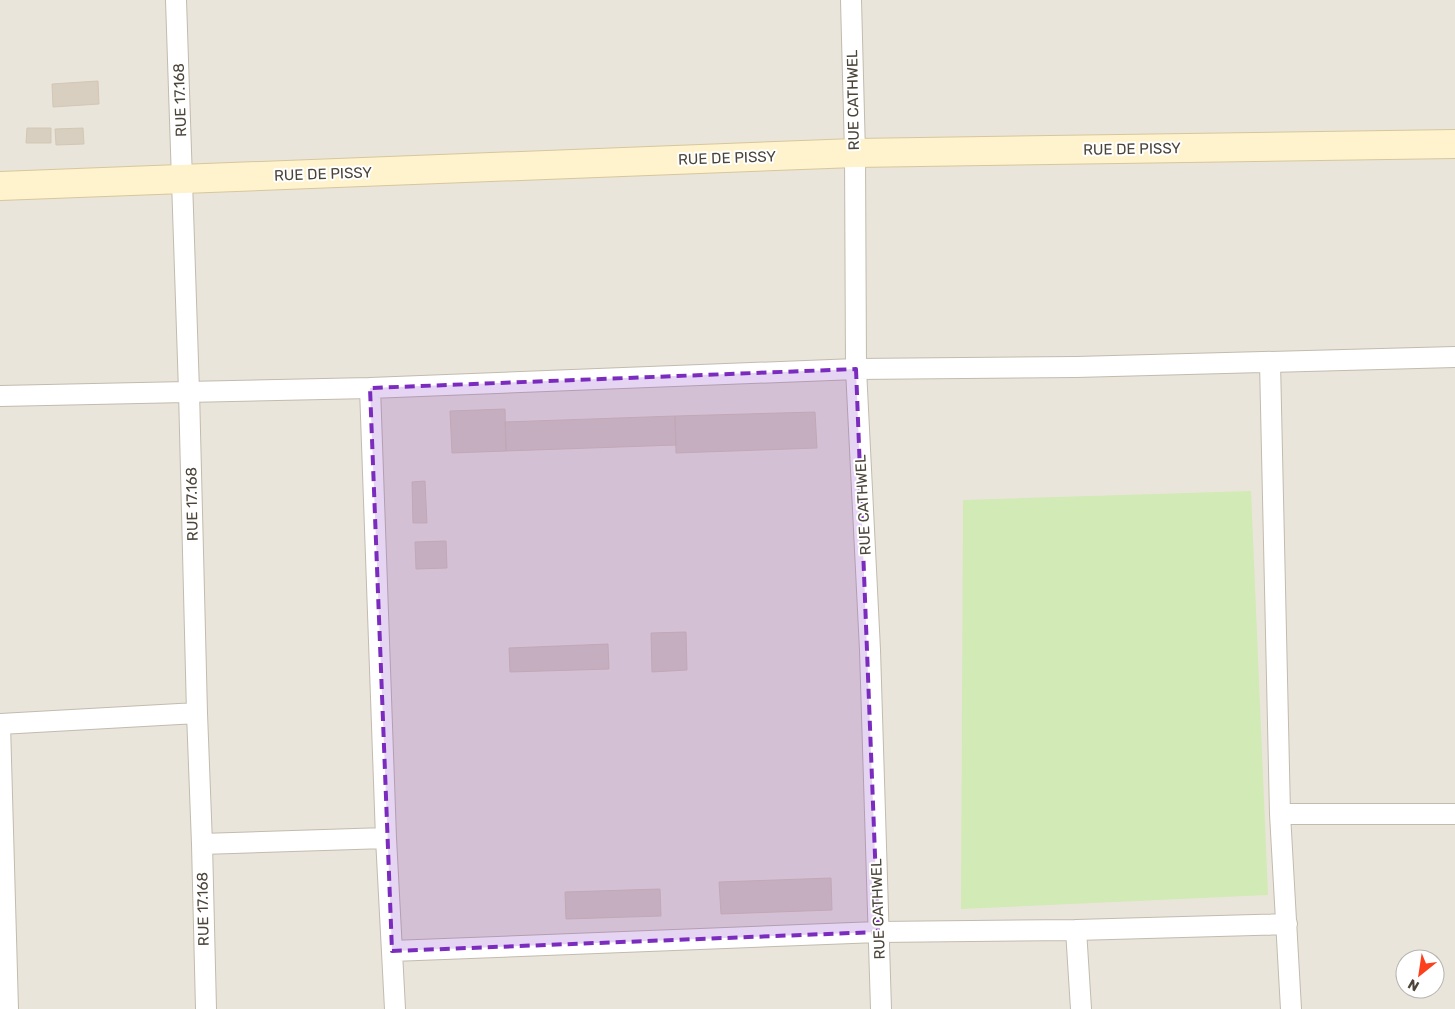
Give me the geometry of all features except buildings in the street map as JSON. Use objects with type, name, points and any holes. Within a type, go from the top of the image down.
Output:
[{"type":"street","name":"RUE 17.168","points":[[176,0],[190,391],[196,713],[202,844],[206,1009]]},
{"type":"street","name":"RUE CATHWEL","points":[[851,0],[855,153],[856,370],[870,650],[881,1009]]},
{"type":"street","name":"RUE DE PISSY","points":[[0,186],[855,153],[1455,144]]},
{"type":"street","points":[[0,396],[370,388],[856,370],[1076,368],[1455,357]]},
{"type":"street","points":[[1270,362],[1280,814],[1288,924],[1291,1009]]},
{"type":"street","points":[[370,388],[386,838],[395,1009]]},
{"type":"street","points":[[8,1009],[0,724],[196,713]]},
{"type":"street","points":[[1280,814],[1455,814]]},
{"type":"street","points":[[202,844],[386,838]]},
{"type":"street","points":[[392,951],[878,932],[1076,930],[1288,924]]},
{"type":"street","points":[[1076,930],[1081,1009]]},
{"type":"highlighted area","points":[[856,369],[878,932],[392,951],[370,388]]},
{"type":"shaded area","points":[[0,0],[1455,0],[1455,1009],[0,1009]]},
{"type":"green space","points":[[1251,491],[1268,895],[961,909],[963,500]]}]
